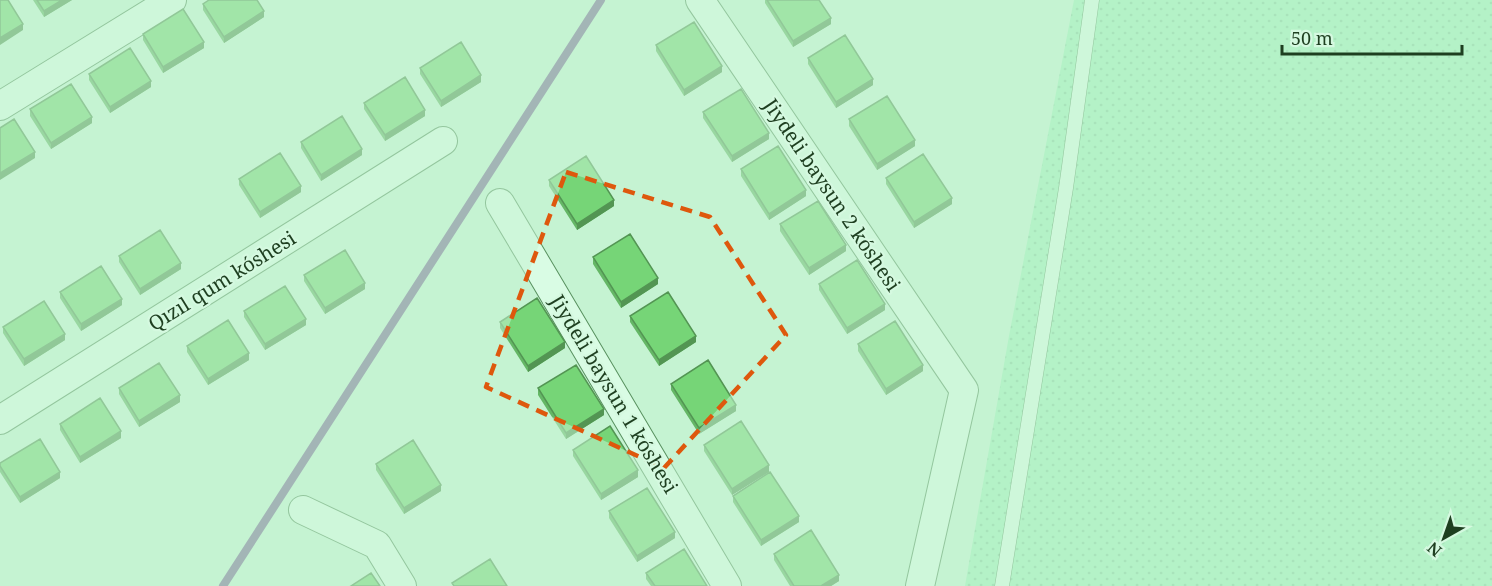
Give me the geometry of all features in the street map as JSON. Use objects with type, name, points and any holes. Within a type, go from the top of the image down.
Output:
[{"type":"street","points":[[0,106],[172,0]]},
{"type":"street","name":"Jiydeli baysun 2 kóshesi","points":[[700,0],[964,390],[920,586]]},
{"type":"street","name":"Qızıl qum kóshesi","points":[[0,420],[443,141]]},
{"type":"street","name":"Jiydeli baysun 1 kóshesi","points":[[500,203],[728,586]]},
{"type":"street","points":[[303,510],[377,545],[402,586]]},
{"type":"lane","points":[[1002,586],[1064,200],[1092,0]]},
{"type":"highlighted area","points":[[566,172],[710,217],[786,335],[664,468],[486,387]]},
{"type":"sand","points":[[1074,0],[1492,0],[1492,586],[965,586],[1009,336]]},
{"type":"building","points":[[0,0],[8,0],[23,24],[0,38]]},
{"type":"building","points":[[37,0],[62,0],[44,11]]},
{"type":"building","points":[[209,0],[257,0],[264,11],[224,37],[203,4]]},
{"type":"building","points":[[767,0],[819,0],[831,18],[793,41]]},
{"type":"building","points":[[183,9],[204,42],[163,67],[143,34]]},
{"type":"building","points":[[694,22],[722,66],[684,90],[656,45]]},
{"type":"building","points":[[845,35],[873,79],[836,102],[808,58]]},
{"type":"building","points":[[461,42],[481,75],[441,101],[420,68]]},
{"type":"building","points":[[130,48],[151,81],[110,107],[89,74]]},
{"type":"building","points":[[405,77],[425,110],[385,135],[364,103]]},
{"type":"building","points":[[71,84],[92,117],[51,143],[30,109]]},
{"type":"building","points":[[741,89],[769,133],[732,156],[703,112]]},
{"type":"building","points":[[887,96],[915,140],[877,164],[849,119]]},
{"type":"building","points":[[342,116],[362,149],[321,175],[301,142]]},
{"type":"building","points":[[14,119],[35,152],[0,173],[0,128]]},
{"type":"building","points":[[778,146],[806,190],[769,214],[741,169]]},
{"type":"building","points":[[280,153],[301,186],[260,212],[239,179]]},
{"type":"building","points":[[923,154],[952,198],[914,222],[886,178]]},
{"type":"building","points":[[586,156],[614,200],[577,224],[549,180]]},
{"type":"building","points":[[818,201],[846,245],[809,268],[780,224]]},
{"type":"building","points":[[160,230],[181,263],[140,289],[119,256]]},
{"type":"building","points":[[630,234],[658,278],[621,302],[593,257]]},
{"type":"building","points":[[345,250],[365,283],[325,308],[304,275]]},
{"type":"building","points":[[857,260],[885,304],[847,328],[819,284]]},
{"type":"building","points":[[101,266],[122,299],[81,324],[60,292]]},
{"type":"building","points":[[285,286],[306,319],[265,344],[244,311]]},
{"type":"building","points":[[668,292],[696,336],[659,360],[630,316]]},
{"type":"building","points":[[537,298],[565,342],[528,366],[500,322]]},
{"type":"building","points":[[44,301],[65,334],[24,359],[3,327]]},
{"type":"building","points":[[228,320],[249,353],[208,379],[187,346]]},
{"type":"building","points":[[895,321],[923,365],[886,389],[858,344]]},
{"type":"building","points":[[708,360],[736,405],[699,428],[671,384]]},
{"type":"building","points":[[159,363],[180,395],[139,421],[119,388]]},
{"type":"building","points":[[576,365],[604,409],[566,433],[538,388]]},
{"type":"building","points":[[100,398],[121,431],[80,457],[60,424]]},
{"type":"building","points":[[741,421],[769,465],[732,489],[704,445]]},
{"type":"building","points":[[610,426],[638,470],[601,494],[573,450]]},
{"type":"building","points":[[40,439],[60,472],[20,497],[0,463]]},
{"type":"building","points":[[413,440],[441,485],[404,508],[376,464]]},
{"type":"building","points":[[770,472],[799,516],[761,540],[733,496]]},
{"type":"building","points":[[647,488],[675,532],[637,556],[609,511]]},
{"type":"building","points":[[811,530],[839,575],[821,586],[794,586],[774,554]]},
{"type":"building","points":[[684,549],[707,586],[655,586],[646,573]]},
{"type":"building","points":[[490,559],[507,586],[454,586],[452,583]]},
{"type":"building","points":[[371,573],[380,586],[351,586]]},
{"type":"waterway","points":[[223,586],[601,0]]}]
